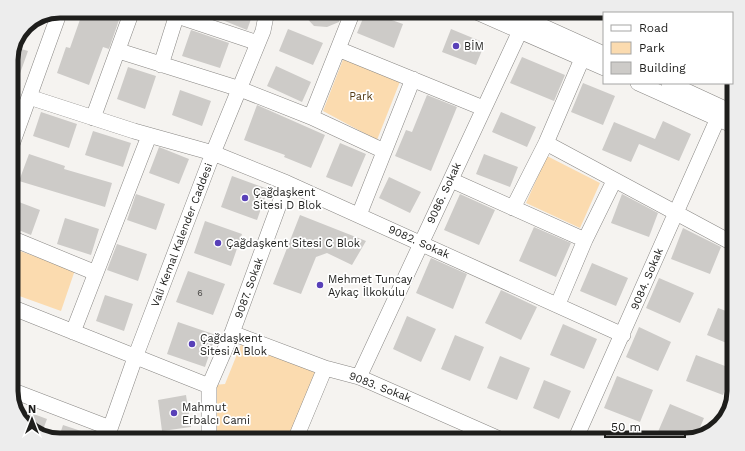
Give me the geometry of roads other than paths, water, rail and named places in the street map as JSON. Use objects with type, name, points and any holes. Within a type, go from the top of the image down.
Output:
[{"type":"street","points":[[18,128],[57,18]]},
{"type":"street","points":[[94,118],[130,18]]},
{"type":"street","points":[[161,65],[177,18]]},
{"type":"street","points":[[192,18],[260,37]]},
{"type":"street","name":"Vali Kemal Kalender Caddesi","points":[[108,433],[136,355],[213,153],[260,37],[265,18]]},
{"type":"street","name":"Vali Kemal Kalender Caddesi","points":[[260,37],[271,18]]},
{"type":"street","points":[[311,117],[350,18]]},
{"type":"street","points":[[490,18],[603,68]]},
{"type":"street","points":[[524,18],[603,54]]},
{"type":"street","name":"9086. Sokak","points":[[359,377],[520,31]]},
{"type":"street","points":[[338,49],[483,108]]},
{"type":"street","points":[[119,50],[161,65],[240,89],[311,117],[384,151]]},
{"type":"street","points":[[513,208],[546,143],[582,58]]},
{"type":"street","points":[[359,215],[413,79]]},
{"type":"street","points":[[640,84],[727,122]]},
{"type":"street","points":[[671,84],[727,110]]},
{"type":"street","name":"9082. Sokak","points":[[29,97],[149,136],[213,153],[287,183],[558,304],[623,335]]},
{"type":"street","name":"9084. Sokak","points":[[577,433],[623,335],[718,118]]},
{"type":"street","points":[[73,332],[149,136]]},
{"type":"street","points":[[546,143],[614,181],[676,212],[727,240]]},
{"type":"street","points":[[451,180],[585,240]]},
{"type":"street","points":[[558,304],[585,240],[614,181]]},
{"type":"street","name":"9087. Sokak","points":[[209,433],[209,386],[232,333],[287,183]]},
{"type":"street","points":[[18,241],[96,273]]},
{"type":"street","points":[[18,310],[136,355],[209,386]]},
{"type":"street","name":"9083. Sokak","points":[[232,333],[324,368],[359,377],[485,433]]},
{"type":"street","points":[[298,433],[324,368]]},
{"type":"street","points":[[18,393],[106,433]]},
{"type":"place","name":"BİM","points":[[456,46]]},
{"type":"place","name":"Çağdaşkent Sitesi D Blok","points":[[245,198]]},
{"type":"place","name":"Çağdaşkent Sitesi C Blok","points":[[218,243]]},
{"type":"place","name":"Mehmet Tuncay Aykaç İlkokulu","points":[[320,285]]},
{"type":"place","name":"Çağdaşkent Sitesi A Blok","points":[[192,344]]},
{"type":"place","name":"Mahmut Erbalcı Cami","points":[[174,413]]},
{"type":"park label","name":"Park","points":[[361,96]]}]
